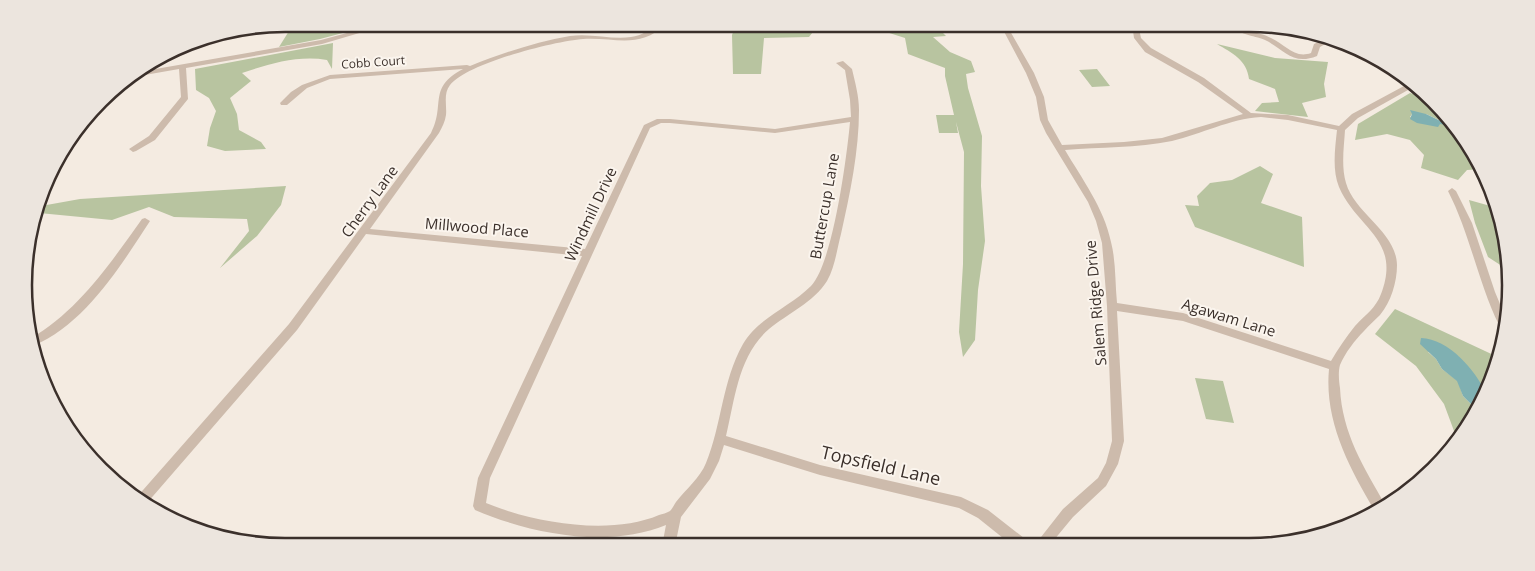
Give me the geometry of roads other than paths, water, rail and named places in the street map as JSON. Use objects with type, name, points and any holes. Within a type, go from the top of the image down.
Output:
[{"type":"street","points":[[149,73],[322,42],[358,32]]},
{"type":"street","name":"Cherry Lane","points":[[145,496],[293,327],[435,133],[441,122],[441,97],[447,83],[454,76],[472,67],[527,49],[570,39],[592,37],[630,40],[640,38],[649,32]]},
{"type":"street","name":"Salem Ridge Drive","points":[[1007,32],[1030,73],[1040,97],[1044,120],[1092,202],[1101,221],[1107,243],[1112,306],[1118,441],[1112,464],[1102,482],[1068,513],[1047,538]]},
{"type":"street","points":[[1137,32],[1138,38],[1148,50],[1201,80],[1249,115]]},
{"type":"street","points":[[1247,32],[1270,40],[1290,54],[1301,57],[1308,57],[1314,54],[1317,46],[1322,43]]},
{"type":"street","name":"Buttercup Lane","points":[[671,538],[675,515],[713,463],[734,376],[750,343],[812,291],[823,279],[829,267],[855,109],[848,68],[840,63]]},
{"type":"street","name":"Cobb Court","points":[[284,103],[302,87],[330,77],[472,67]]},
{"type":"street","points":[[133,149],[152,138],[185,97],[182,68]]},
{"type":"street","points":[[1377,504],[1346,446],[1338,420],[1334,394],[1334,366],[1359,330],[1378,310],[1388,291],[1392,264],[1390,252],[1383,241],[1349,198],[1343,187],[1341,174],[1341,129],[1355,116],[1407,88]]},
{"type":"street","points":[[1059,148],[1160,141],[1249,115],[1297,119],[1341,129]]},
{"type":"street","name":"Windmill Drive","points":[[675,515],[641,528],[615,531],[588,531],[498,515],[479,506],[484,478],[647,127],[652,123],[670,121],[775,131],[854,119]]},
{"type":"street","points":[[1452,191],[1462,207],[1486,280],[1500,316]]},
{"type":"street","points":[[38,339],[64,322],[91,295],[145,222]]},
{"type":"street","name":"Millwood Place","points":[[363,231],[589,253]]},
{"type":"street","name":"Agawam Lane","points":[[1112,306],[1183,317],[1334,366]]},
{"type":"street","name":"Topsfield Lane","points":[[720,439],[820,470],[961,503],[983,514],[1014,538]]},
{"type":"water","points":[[1410,110],[1426,114],[1445,125],[1440,124],[1438,127],[1417,123],[1410,119],[1412,114]]},
{"type":"water","points":[[1421,338],[1441,344],[1460,357],[1468,366],[1482,385],[1472,405],[1463,396],[1457,381],[1442,369],[1436,359],[1420,344]]}]
